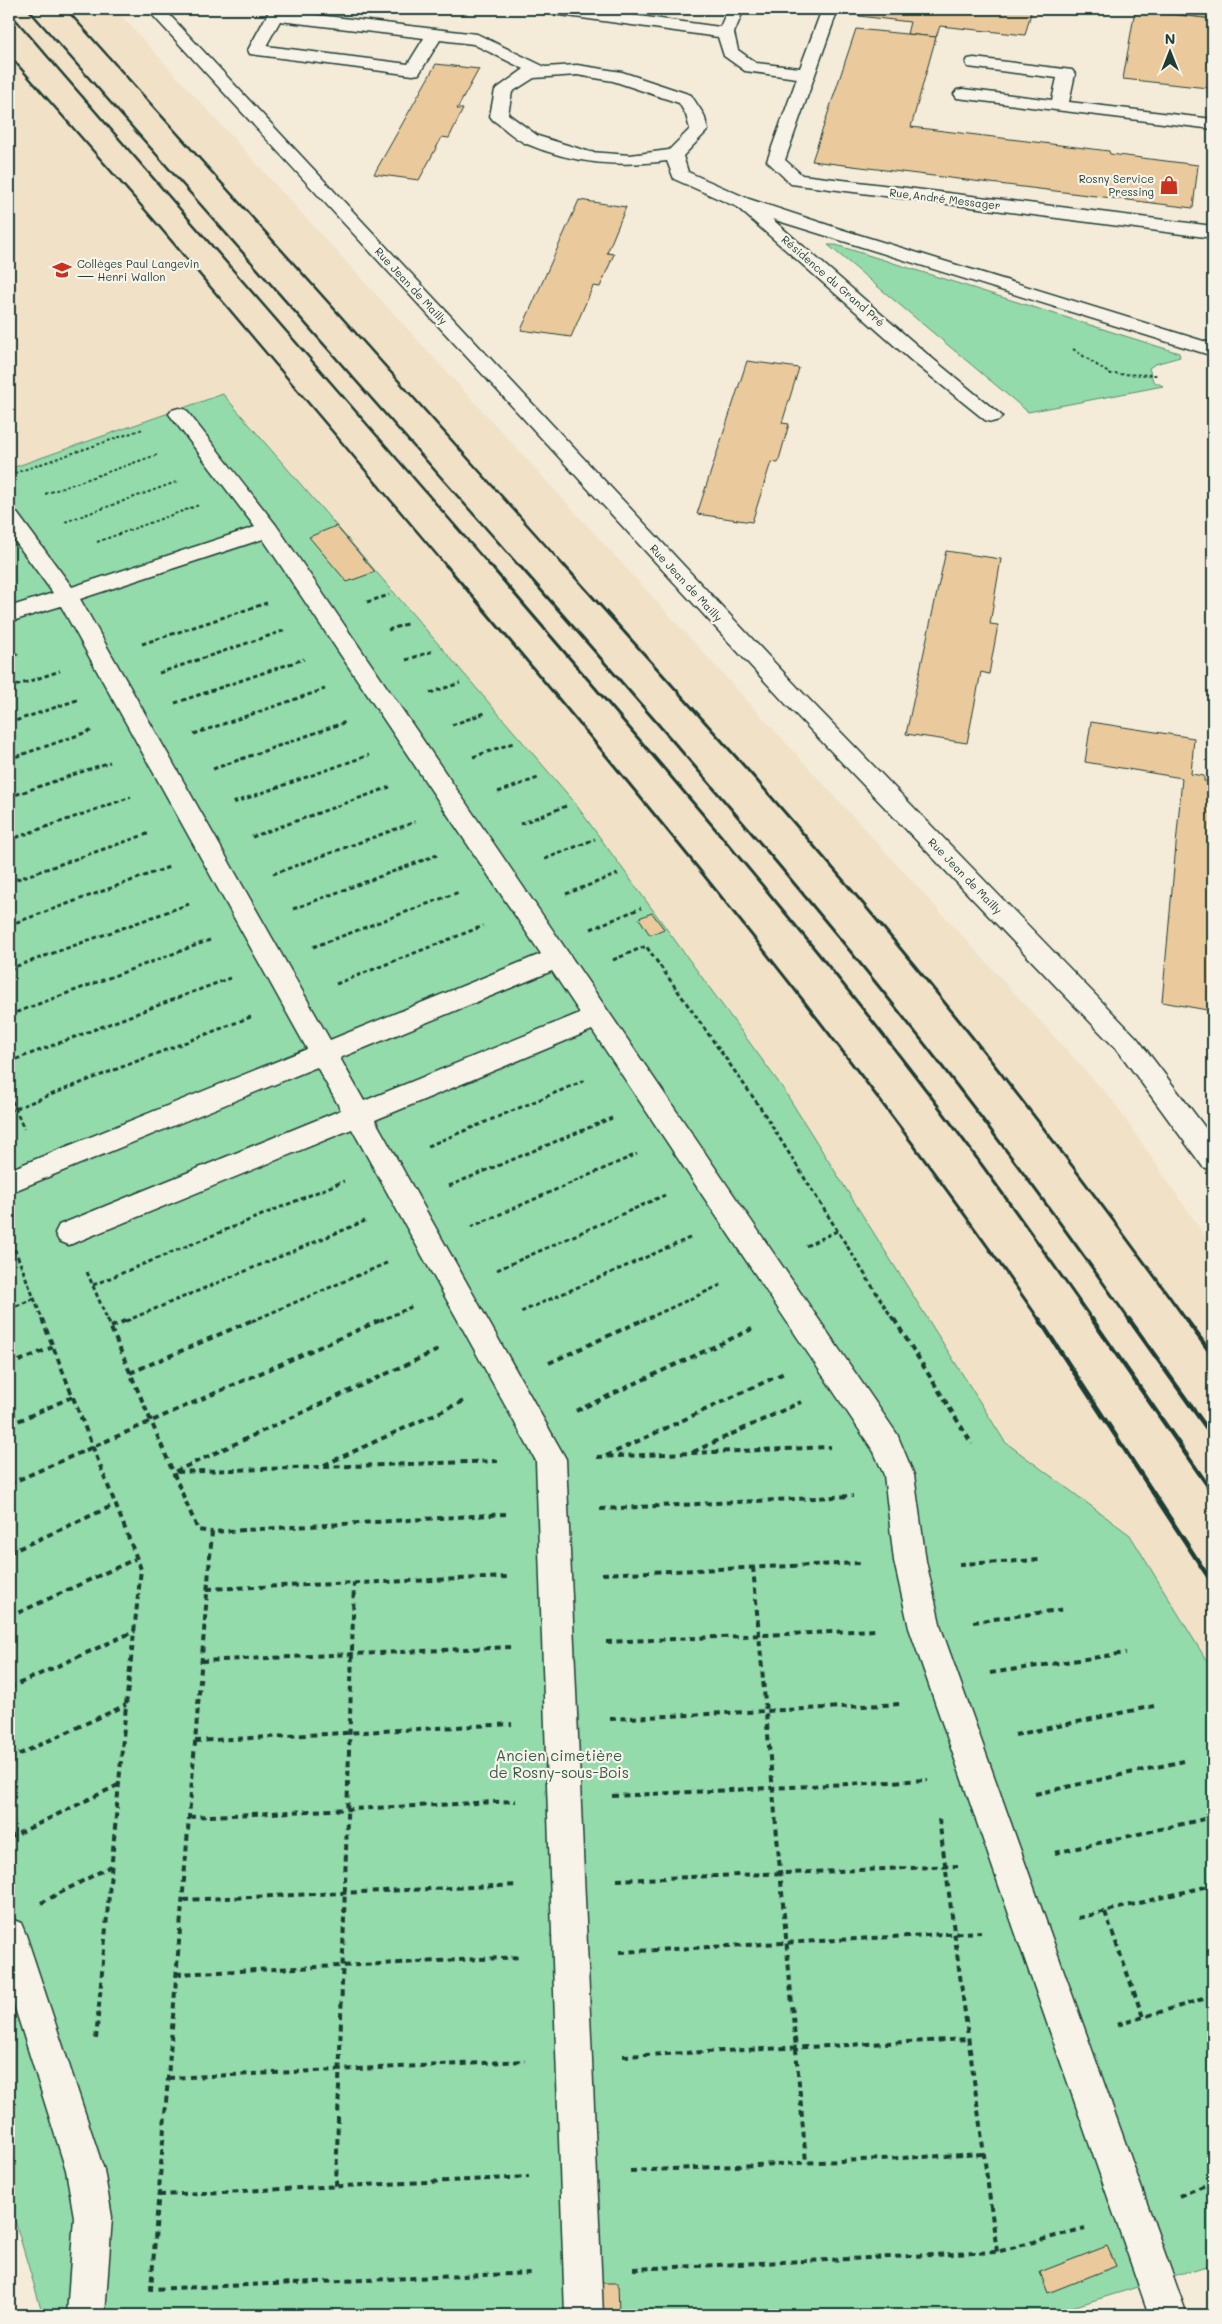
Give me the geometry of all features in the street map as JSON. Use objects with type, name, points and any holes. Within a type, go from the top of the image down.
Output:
[{"type":"street","name":"Rue Jean de Mailly","points":[[155,9],[792,696],[1128,1045],[1213,1159]]},
{"type":"street","points":[[553,9],[726,33]]},
{"type":"street","points":[[736,9],[726,33],[730,52],[752,67],[806,74]]},
{"type":"street","name":"Rue André Messager","points":[[830,9],[776,161],[797,180],[1213,232]]},
{"type":"street","points":[[435,34],[413,70],[256,50],[275,15],[478,39],[542,72]]},
{"type":"street","points":[[974,63],[1066,74],[1060,105]]},
{"type":"street","points":[[577,70],[616,76],[685,98],[695,115],[699,130],[674,155],[630,160],[589,158],[532,140],[499,116],[504,90],[530,73],[577,70]]},
{"type":"street","points":[[963,94],[1213,124]]},
{"type":"street","name":"Résidence du Grand Pré","points":[[674,155],[680,175],[743,203],[920,358],[992,416]]},
{"type":"street","points":[[743,203],[830,232],[1213,350]]},
{"type":"street","points":[[179,414],[268,530],[886,1444],[899,1474],[910,1561],[925,1628],[986,1805],[1168,2315]]},
{"type":"street","points":[[16,528],[67,596],[550,1459],[584,2315]]},
{"type":"street","points":[[9,615],[268,530]]},
{"type":"street","points":[[9,1182],[559,960]]},
{"type":"street","points":[[69,1233],[597,1018]]},
{"type":"street","points":[[9,1935],[85,2170],[92,2217],[86,2315]]},
{"type":"path","points":[[9,475],[146,428]]},
{"type":"path","points":[[36,497],[165,452]]},
{"type":"path","points":[[16,528],[187,478]]},
{"type":"path","points":[[41,562],[207,503]]},
{"type":"path","points":[[9,688],[308,590]]},
{"type":"path","points":[[9,723],[389,595]]},
{"type":"path","points":[[9,759],[409,623]]},
{"type":"path","points":[[9,797],[433,650]]},
{"type":"path","points":[[9,840],[460,683]]},
{"type":"path","points":[[9,882],[485,713]]},
{"type":"path","points":[[9,925],[513,743]]},
{"type":"path","points":[[559,960],[641,908]]},
{"type":"path","points":[[559,960],[646,946],[760,1108],[972,1444]]},
{"type":"path","points":[[9,1094],[41,1168]]},
{"type":"path","points":[[9,1484],[706,1177]]},
{"type":"path","points":[[69,1233],[198,1530],[212,1532],[901,1494]]},
{"type":"path","points":[[9,1235],[135,1559],[141,1569],[126,1705],[96,2042]]},
{"type":"path","points":[[9,1253],[15,1251]]},
{"type":"path","points":[[9,1309],[33,1299]]},
{"type":"path","points":[[535,1430],[795,1309]]},
{"type":"path","points":[[9,1365],[53,1347]]},
{"type":"path","points":[[604,1457],[825,1354]]},
{"type":"path","points":[[690,1453],[844,1382]]},
{"type":"path","points":[[9,1424],[72,1397]]},
{"type":"path","points":[[9,1553],[114,1504]]},
{"type":"path","points":[[212,1532],[151,2290],[997,2252],[1133,2214],[1213,2182]]},
{"type":"path","points":[[9,1617],[135,1559]]},
{"type":"path","points":[[910,1561],[929,1565],[1040,1560]]},
{"type":"path","points":[[753,1567],[806,2162]]},
{"type":"path","points":[[336,2186],[354,1583]]},
{"type":"path","points":[[925,1628],[1066,1609]]},
{"type":"path","points":[[9,1688],[135,1630]]},
{"type":"path","points":[[943,1680],[1126,1653]]},
{"type":"path","points":[[9,1759],[126,1705]]},
{"type":"path","points":[[966,1745],[1154,1706]]},
{"type":"path","points":[[986,1805],[1184,1761]]},
{"type":"path","points":[[9,1838],[119,1784]]},
{"type":"path","points":[[938,1808],[997,2252]]},
{"type":"path","points":[[183,1900],[1008,1864],[1213,1816]]},
{"type":"path","points":[[34,1906],[112,1866]]},
{"type":"path","points":[[176,1974],[1031,1930],[1213,1885]]},
{"type":"path","points":[[1105,1912],[1143,2017]]},
{"type":"path","points":[[1071,2039],[1213,1996]]},
{"type":"shaded area","points":[[9,9],[115,9],[1113,1101],[1213,1248],[1213,1671],[1130,1535],[1005,1442],[782,1087],[571,798],[224,394],[9,469]]},
{"type":"green space","points":[[828,245],[836,245],[1179,353],[1180,357],[1155,364],[1149,368],[1153,381],[1163,386],[1028,412]]},
{"type":"green space","name":"Ancien cimetière de Rosny-sous-Bois","points":[[223,394],[571,798],[782,1087],[1005,1442],[1130,1535],[1213,1671],[1213,2264],[1059,2311],[972,2315],[43,2315],[9,2201],[9,469]]},
{"type":"building","points":[[862,9],[1032,9],[1025,35],[940,26],[936,37],[907,34],[910,22],[859,16]]},
{"type":"building","points":[[1124,9],[1213,9],[1213,19],[1135,10]]},
{"type":"building","points":[[1135,10],[1213,19],[1213,44],[1208,88],[1123,79]]},
{"type":"building","points":[[856,29],[936,37],[911,127],[1109,151],[1110,154],[1198,165],[1193,208],[812,161]]},
{"type":"building","points":[[436,64],[479,69],[457,109],[463,109],[449,138],[442,137],[419,180],[374,174]]},
{"type":"building","points":[[579,200],[626,207],[607,253],[614,254],[600,287],[593,286],[571,337],[521,330]]},
{"type":"building","points":[[747,361],[799,368],[782,423],[789,424],[778,463],[771,462],[752,522],[697,514]]},
{"type":"building","points":[[336,526],[375,572],[347,582],[309,537]]},
{"type":"building","points":[[946,551],[1001,559],[990,624],[998,625],[989,674],[981,672],[967,743],[906,734]]},
{"type":"building","points":[[1091,722],[1194,738],[1191,774],[1204,776],[1204,781],[1213,782],[1213,1011],[1162,1002],[1182,778],[1085,762]]},
{"type":"building","points":[[652,913],[664,929],[650,935],[639,918]]},
{"type":"building","points":[[1107,2246],[1116,2266],[1048,2293],[1040,2272]]},
{"type":"building","points":[[596,2283],[618,2283],[619,2315],[602,2315]]},
{"type":"railway","points":[[28,9],[520,567]]},
{"type":"railway","points":[[66,9],[565,567]]},
{"type":"railway","points":[[9,12],[491,567]]},
{"type":"railway","points":[[9,55],[152,218],[447,567]]},
{"type":"railway","points":[[446,565],[601,749],[826,1030],[899,1126],[1040,1321]]},
{"type":"railway","points":[[490,565],[760,882],[865,1011],[1028,1228],[1093,1321]]},
{"type":"railway","points":[[519,565],[734,812],[839,937],[941,1065],[1013,1160],[1130,1321]]},
{"type":"railway","points":[[564,565],[767,792],[925,978],[1040,1123],[1187,1321]]},
{"type":"railway","points":[[1039,1319],[1213,1584]]},
{"type":"railway","points":[[1092,1319],[1213,1493]]},
{"type":"railway","points":[[1129,1319],[1213,1437]]},
{"type":"railway","points":[[1186,1319],[1213,1356]]},
{"type":"place","name":"Rosny Service Pressing","points":[[1169,185]]},
{"type":"place","name":"Collèges Paul Langevin — Henri Wallon","points":[[62,270]]}]
